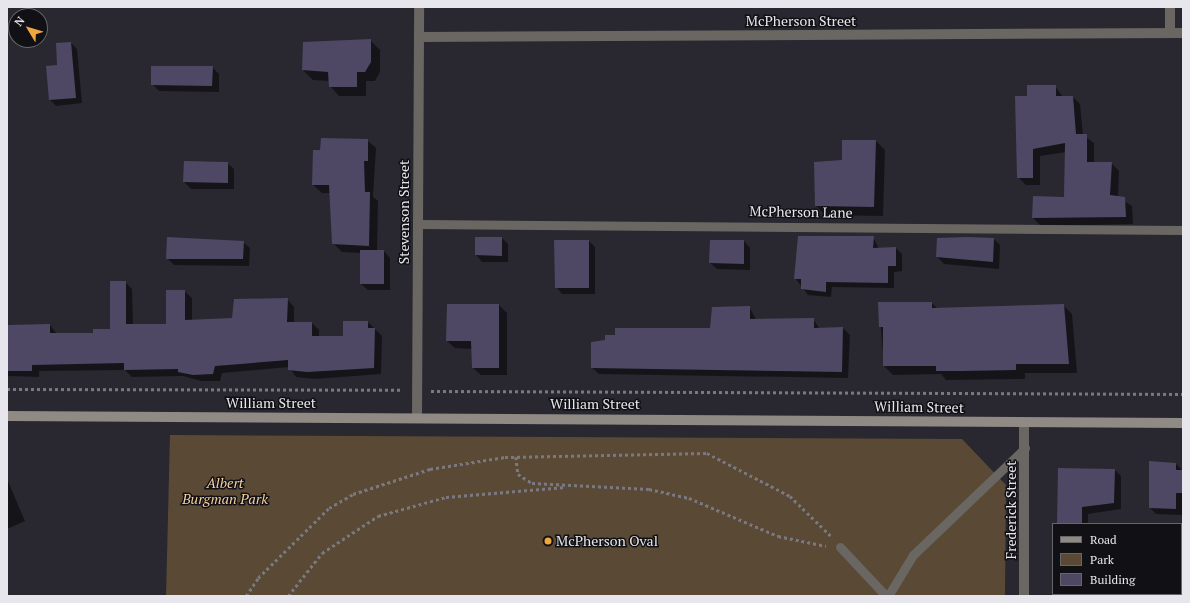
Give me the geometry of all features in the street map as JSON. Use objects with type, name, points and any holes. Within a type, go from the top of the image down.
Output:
[{"type":"street","name":"Stevenson Street","points":[[417,418],[419,7]]},
{"type":"street","points":[[1170,7],[1170,33]]},
{"type":"street","name":"McPherson Street","points":[[419,37],[1183,33]]},
{"type":"street","name":"William Street","points":[[7,416],[1183,423]]},
{"type":"street","name":"Frederick Street","points":[[1024,423],[1024,596]]},
{"type":"lane","name":"McPherson Lane","points":[[418,224],[1183,230]]},
{"type":"lane","points":[[840,547],[887,596],[913,555],[1025,448]]},
{"type":"path","points":[[7,389],[1183,394]]},
{"type":"path","points":[[246,596],[258,578],[324,513],[353,494],[430,469],[516,457],[707,453],[790,496],[840,547]]},
{"type":"path","points":[[516,457],[516,468],[523,480],[581,486],[649,490],[689,498],[778,536],[840,547]]},
{"type":"path","points":[[288,596],[322,553],[378,516],[446,497],[581,486]]},
{"type":"green space","name":"McPherson Oval","points":[[170,435],[962,439],[1006,485],[1005,596],[166,596]]},
{"type":"building","points":[[371,39],[371,62],[365,72],[357,72],[357,87],[329,87],[328,72],[302,70],[303,42]]},
{"type":"building","points":[[71,42],[76,98],[49,100],[46,66],[57,65],[56,43]]},
{"type":"building","points":[[151,66],[213,66],[212,86],[151,85]]},
{"type":"building","points":[[1027,85],[1056,85],[1056,96],[1073,96],[1076,134],[1087,134],[1087,162],[1112,162],[1110,195],[1125,197],[1126,217],[1032,218],[1033,196],[1064,197],[1065,143],[1033,149],[1033,178],[1017,178],[1015,96],[1027,96]]},
{"type":"building","points":[[321,138],[368,139],[368,161],[364,161],[365,192],[370,192],[369,246],[332,244],[329,185],[312,185],[313,150],[320,150]]},
{"type":"building","points":[[842,140],[876,140],[874,207],[815,206],[814,162],[842,160]]},
{"type":"building","points":[[184,161],[228,162],[228,183],[183,182]]},
{"type":"building","points":[[798,236],[874,236],[873,248],[896,247],[896,266],[888,266],[888,283],[826,282],[826,292],[801,289],[801,279],[794,279]]},
{"type":"building","points":[[167,237],[244,241],[243,259],[166,259]]},
{"type":"building","points":[[475,237],[502,237],[502,256],[475,255]]},
{"type":"building","points":[[937,238],[994,238],[993,262],[936,257]]},
{"type":"building","points":[[554,240],[589,240],[589,288],[555,288]]},
{"type":"building","points":[[710,240],[744,240],[744,264],[709,263]]},
{"type":"building","points":[[360,250],[384,250],[384,284],[360,284]]},
{"type":"building","points":[[110,281],[126,281],[126,324],[166,324],[166,290],[185,290],[185,320],[232,318],[234,299],[288,298],[287,322],[312,322],[312,336],[343,336],[343,321],[368,321],[368,328],[375,328],[374,368],[307,372],[288,370],[288,360],[215,366],[213,374],[193,375],[178,372],[178,369],[124,370],[124,363],[32,365],[32,371],[7,371],[7,325],[50,324],[50,333],[93,333],[93,329],[110,329]]},
{"type":"building","points":[[878,302],[932,302],[932,308],[1064,304],[1069,364],[1016,364],[1016,370],[962,371],[936,371],[936,366],[883,366],[883,327],[879,327]]},
{"type":"building","points":[[447,304],[499,304],[499,368],[472,368],[471,341],[446,341]]},
{"type":"building","points":[[750,306],[750,319],[814,318],[814,328],[843,327],[842,372],[591,368],[591,342],[605,340],[605,335],[615,335],[615,328],[710,328],[712,307]]},
{"type":"building","points":[[1149,461],[1176,463],[1176,470],[1183,470],[1183,493],[1176,493],[1176,509],[1149,508]]},
{"type":"building","points":[[1058,468],[1115,469],[1114,503],[1082,507],[1082,523],[1057,523]]},
{"type":"place","name":"McPherson Oval","points":[[548,541]]},
{"type":"park label","name":"Albert Burgman Park","points":[[225,492]]}]
